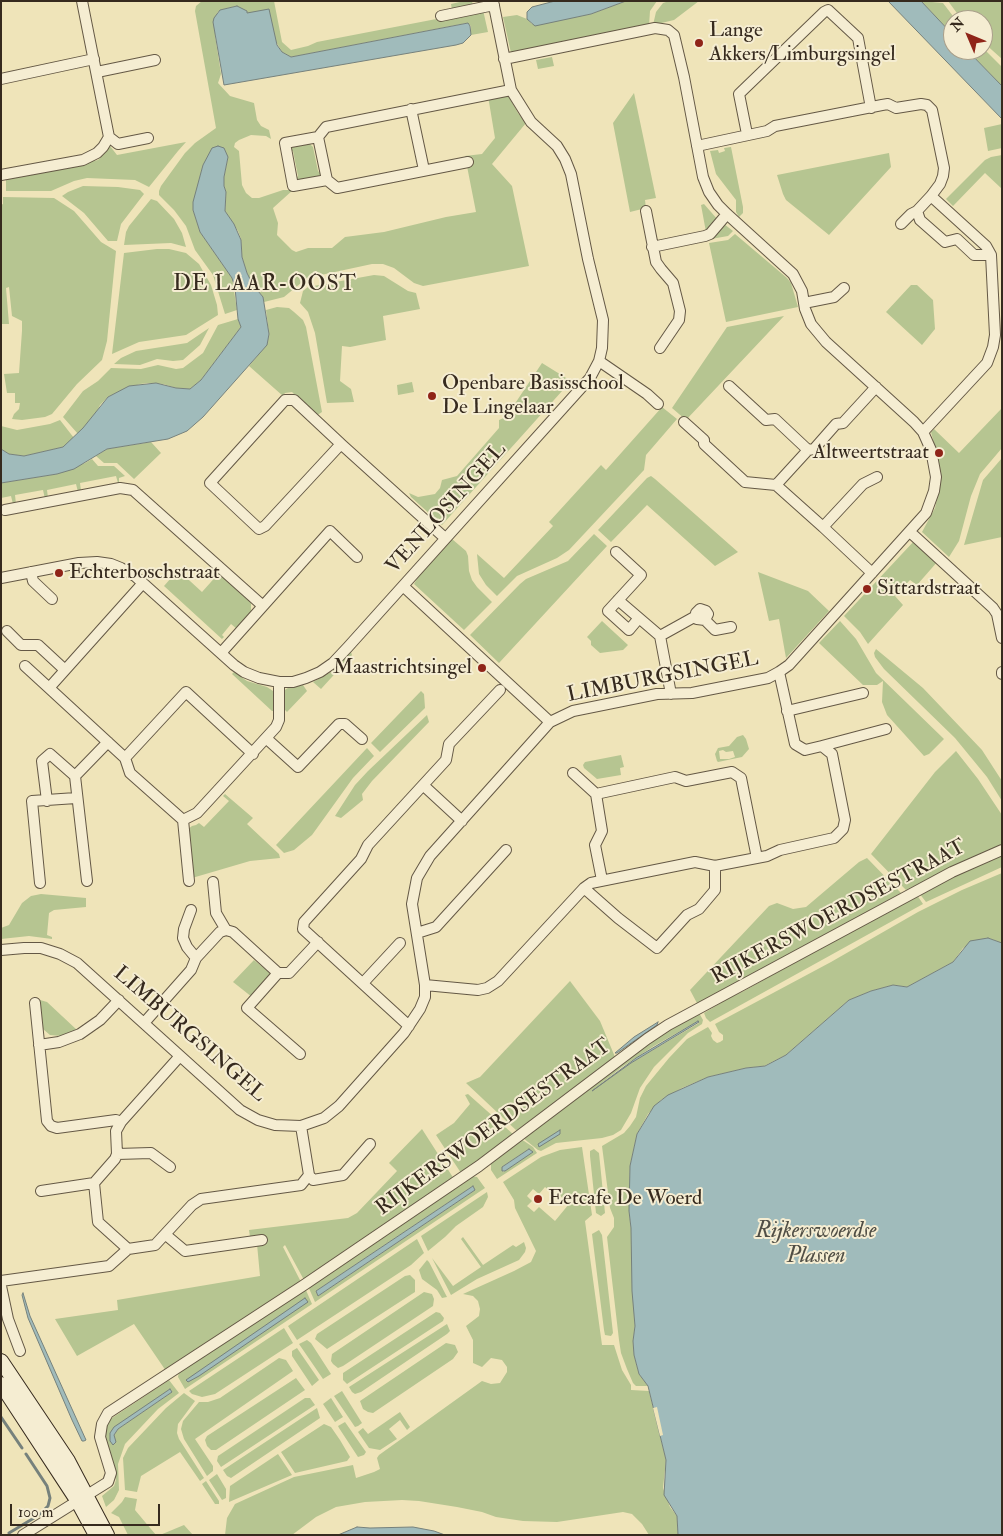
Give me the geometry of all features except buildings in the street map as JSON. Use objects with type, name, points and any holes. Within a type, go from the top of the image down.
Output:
[{"type":"main road","points":[[1,1362],[68,1460],[96,1535]]},
{"type":"main road","points":[[1,1384],[106,1535]]},
{"type":"street","points":[[1,175],[83,160],[97,153],[109,137],[82,1]]},
{"type":"street","points":[[441,16],[493,3]]},
{"type":"street","name":"VENLOSINGEL","points":[[1,578],[79,563],[97,562],[121,568],[143,583],[244,672],[259,678],[278,682],[293,682],[306,678],[320,672],[333,662],[590,378],[599,361],[602,348],[603,320],[588,259],[571,174],[557,146],[531,122],[511,90],[493,3]]},
{"type":"street","points":[[747,134],[739,94],[828,10],[858,38],[871,108]]},
{"type":"street","name":"LIMBURGSINGEL","points":[[1,950],[41,948],[60,954],[77,963],[240,1110],[258,1120],[275,1125],[301,1126],[324,1118],[340,1106],[409,1026],[425,997],[425,986],[412,904],[417,878],[430,856],[550,722],[574,711],[657,694],[702,691],[768,678],[779,672],[789,665],[926,513],[934,491],[936,477],[931,450],[923,432],[826,342],[811,324],[802,291],[793,274],[718,206],[709,192],[703,177],[675,37],[668,30],[651,29],[504,59]]},
{"type":"street","points":[[1,78],[94,59]]},
{"type":"street","points":[[97,72],[154,60]]},
{"type":"street","points":[[327,180],[293,186],[285,144],[318,137],[326,126],[511,90]]},
{"type":"street","points":[[697,146],[767,131],[775,126],[888,104],[896,108],[921,104],[927,105],[932,110],[944,168],[940,184],[917,211],[911,214],[902,224]]},
{"type":"street","points":[[411,109],[424,170]]},
{"type":"street","points":[[109,137],[118,144],[148,138]]},
{"type":"street","points":[[318,137],[327,180],[337,188],[468,162]]},
{"type":"street","points":[[923,432],[987,363],[995,335],[990,255],[986,246],[931,196]]},
{"type":"street","points":[[646,211],[656,262],[673,283],[680,311],[678,320],[660,348]]},
{"type":"street","points":[[917,211],[920,220],[945,242],[957,239],[974,255],[990,255]]},
{"type":"street","points":[[652,246],[710,234],[728,214]]},
{"type":"street","points":[[804,303],[834,298],[844,288]]},
{"type":"street","points":[[599,361],[647,394],[658,404]]},
{"type":"street","points":[[728,386],[766,420],[775,419],[808,450]]},
{"type":"street","points":[[776,486],[808,450],[814,449],[836,424],[843,422],[876,387]]},
{"type":"street","points":[[341,444],[265,526],[258,529],[210,483],[285,400],[294,400],[445,538]]},
{"type":"street","points":[[684,422],[704,440],[704,444],[745,482],[776,486],[872,573]]},
{"type":"street","points":[[823,527],[863,484],[877,477]]},
{"type":"street","points":[[5,510],[120,488],[133,490],[262,606]]},
{"type":"street","points":[[221,653],[330,531],[357,556]]},
{"type":"street","points":[[910,532],[993,608],[997,614],[1002,638]]},
{"type":"street","points":[[616,552],[641,575],[608,611],[629,630],[639,618]]},
{"type":"street","points":[[31,572],[33,581],[52,599]]},
{"type":"street","points":[[49,688],[143,583]]},
{"type":"street","points":[[403,586],[550,722]]},
{"type":"street","points":[[618,600],[660,636],[671,694]]},
{"type":"street","points":[[660,636],[701,618],[715,630],[731,627]]},
{"type":"street","points":[[7,631],[22,645],[38,645],[65,670]]},
{"type":"street","points":[[24,666],[125,758],[130,773],[183,820],[189,881]]},
{"type":"street","points":[[779,672],[795,744],[805,750],[886,730]]},
{"type":"street","points":[[183,820],[197,813],[276,727],[279,720],[278,682]]},
{"type":"street","points":[[409,1026],[303,929],[304,922],[361,859],[368,845],[446,760],[449,744],[500,690]]},
{"type":"street","points":[[125,758],[186,692],[253,754]]},
{"type":"street","points":[[787,711],[863,693]]},
{"type":"street","points":[[267,739],[298,768],[339,724],[345,724],[362,739]]},
{"type":"street","points":[[75,776],[108,742]]},
{"type":"street","points":[[425,986],[478,990],[487,988],[498,981],[584,888],[592,883],[695,862],[715,866],[767,856],[780,850],[834,838],[843,829],[845,820],[832,754],[822,746]]},
{"type":"street","points":[[47,801],[42,761],[50,754],[75,776],[76,798],[87,881]]},
{"type":"street","points":[[596,794],[675,777],[686,781],[732,772],[741,778],[756,858]]},
{"type":"street","points":[[573,773],[596,794],[602,831],[595,845],[602,880]]},
{"type":"street","points":[[423,785],[462,821]]},
{"type":"street","points":[[40,883],[32,802],[76,798]]},
{"type":"street","points":[[417,933],[436,927],[506,850]]},
{"type":"street","name":"RIJKERSWOERDSESTRAAT","points":[[81,1497],[108,1482],[110,1478],[111,1473],[100,1437],[102,1424],[108,1413],[304,1285],[475,1169],[668,1025],[952,872],[1002,850]]},
{"type":"street","points":[[584,888],[618,918],[657,948],[687,915],[699,909],[715,890],[715,866]]},
{"type":"street","points":[[213,882],[216,913],[226,930]]},
{"type":"street","points":[[191,910],[184,929],[183,938],[187,948],[196,958]]},
{"type":"street","points":[[144,1023],[191,970],[196,958],[220,932],[226,930],[233,932],[278,973],[289,973],[318,942]]},
{"type":"street","points":[[363,983],[400,943]]},
{"type":"street","points":[[278,973],[246,1008],[300,1054]]},
{"type":"street","points":[[39,1045],[59,1042],[80,1034],[100,1020],[119,1000]]},
{"type":"street","points":[[35,1003],[47,1121],[51,1126],[57,1128],[116,1120],[121,1122]]},
{"type":"street","points":[[41,1191],[94,1183],[117,1154],[116,1131],[121,1122],[180,1056]]},
{"type":"street","points":[[301,1126],[309,1175],[313,1180],[343,1175],[370,1144]]},
{"type":"street","points":[[117,1154],[151,1154],[170,1167]]},
{"type":"street","points":[[1,1281],[109,1266],[128,1249],[155,1245],[192,1205],[201,1199],[300,1185],[309,1175]]},
{"type":"street","points":[[94,1183],[98,1222],[128,1249]]},
{"type":"street","points":[[166,1235],[185,1251],[262,1240]]},
{"type":"street","points":[[1,1286],[8,1319],[20,1351]]},
{"type":"street","points":[[23,1535],[81,1497]]},
{"type":"green space","points":[[202,1],[274,1],[282,42],[291,50],[317,42],[483,10],[488,32],[471,35],[471,26],[467,23],[291,57],[282,52],[275,40],[237,6],[220,10],[217,13],[215,35],[221,74],[218,83],[230,96],[254,103],[257,120],[261,126],[269,130],[271,139],[266,136],[251,135],[235,143],[234,147],[239,151],[242,185],[246,193],[252,198],[259,198],[283,190],[293,190],[273,208],[278,223],[277,235],[296,252],[308,248],[332,248],[345,237],[384,232],[476,212],[465,156],[482,154],[495,138],[488,96],[506,92],[526,123],[492,164],[512,186],[529,266],[423,286],[414,283],[394,268],[383,264],[372,264],[307,278],[284,297],[264,302],[263,297],[253,285],[247,273],[242,257],[241,239],[225,211],[226,192],[224,177],[228,157],[203,165],[193,210],[200,232],[232,278],[237,310],[225,314],[213,275],[195,250],[186,226],[159,195],[159,191],[185,153],[195,143],[216,128],[195,11],[196,6]]},
{"type":"green space","points":[[472,1],[473,6],[452,10],[451,4]]},
{"type":"green space","points":[[626,1],[657,1],[650,11],[649,26],[511,53],[503,17],[517,15],[527,19],[532,24],[591,14]]},
{"type":"green space","points":[[669,1],[699,1],[674,20],[653,25],[656,12],[663,3]]},
{"type":"green space","points":[[921,1],[943,3],[948,10],[943,10],[943,24]]},
{"type":"green space","points":[[948,1],[1002,1],[1002,59],[993,51],[993,10],[955,10]]},
{"type":"green space","points":[[552,57],[554,66],[538,69],[536,60]]},
{"type":"green space","points":[[993,58],[1002,67],[1002,86],[977,60],[993,60]]},
{"type":"green space","points":[[634,93],[656,198],[645,200],[646,208],[630,212],[613,123]]},
{"type":"green space","points":[[1002,124],[1002,148],[988,151],[984,128]]},
{"type":"green space","points":[[312,141],[310,144],[313,147],[318,171],[321,174],[319,178],[298,182],[295,180],[298,176],[293,151],[290,148],[292,145]]},
{"type":"green space","points":[[186,142],[149,187],[135,180],[87,178],[74,181],[51,191],[6,191],[6,179],[98,160],[110,146],[117,155]]},
{"type":"green space","points":[[731,147],[743,207],[743,213],[739,217],[736,212],[736,200],[716,174],[710,151],[718,150],[719,153],[725,151],[724,148]]},
{"type":"green space","points":[[889,153],[891,167],[829,235],[786,200],[777,175]]},
{"type":"green space","points":[[1002,155],[1002,189],[985,173],[953,206],[946,199],[985,160]]},
{"type":"green space","points":[[83,186],[118,187],[140,190],[144,194],[121,224],[117,241],[108,241],[84,213],[62,196]]},
{"type":"green space","points":[[3,197],[54,198],[74,211],[101,242],[116,251],[107,341],[102,360],[77,384],[52,414],[45,417],[22,420],[12,419],[19,409],[20,403],[15,403],[15,393],[7,393],[4,374],[19,373],[22,321],[12,316],[9,287],[6,288],[9,324],[1,324],[1,205],[3,204]]},
{"type":"green space","points":[[151,199],[157,201],[174,219],[182,233],[186,247],[171,243],[124,245],[129,226]]},
{"type":"green space","points":[[704,204],[718,220],[706,232],[701,205]]},
{"type":"green space","points":[[724,224],[733,231],[728,236],[711,239]]},
{"type":"green space","points":[[735,234],[787,278],[791,283],[798,307],[726,322],[709,243],[728,240]]},
{"type":"green space","points":[[169,249],[186,253],[199,264],[211,285],[218,315],[186,335],[139,342],[112,354],[124,253]]},
{"type":"green space","points":[[374,275],[384,276],[408,291],[416,293],[420,309],[383,316],[386,340],[350,347],[342,346],[340,381],[351,389],[354,402],[327,403],[315,333],[308,312],[300,303],[303,291],[308,287]]},
{"type":"green space","points":[[911,285],[917,285],[933,300],[935,329],[922,345],[886,312]]},
{"type":"green space","points":[[277,307],[289,308],[303,320],[306,327],[322,412],[316,416],[292,392],[285,393],[283,396],[249,366],[267,344],[269,334],[266,310]]},
{"type":"green space","points":[[784,316],[686,420],[672,408],[727,327]]},
{"type":"green space","points":[[238,319],[241,327],[201,380],[190,389],[148,383],[116,393],[108,397],[100,405],[96,414],[78,434],[63,417],[83,391],[98,381],[111,368],[141,369],[158,365],[176,369],[183,368],[203,353],[218,325]]},
{"type":"green space","points":[[209,328],[200,345],[183,360],[157,359],[140,365],[114,364],[121,358],[136,351],[187,343]]},
{"type":"green space","points":[[542,363],[571,381],[442,525],[409,493],[418,497],[435,494],[440,488],[442,480],[457,476],[499,428],[499,420],[506,417]]},
{"type":"green space","points":[[412,382],[414,392],[398,395],[397,385]]},
{"type":"green space","points":[[662,407],[677,419],[646,455],[644,470],[569,550],[557,558],[517,576],[497,596],[486,585],[479,574],[477,554],[504,578],[553,526],[549,522],[601,465],[606,470]]},
{"type":"green space","points":[[1002,408],[1002,448],[980,474],[971,496],[959,541],[949,557],[922,532],[935,508],[940,484],[939,463],[931,432],[934,429],[959,453]]},
{"type":"green space","points":[[60,420],[74,438],[63,447],[24,456],[9,454],[1,449],[1,426],[17,430],[50,424]]},
{"type":"green space","points":[[151,442],[161,453],[134,479],[117,463],[104,463],[96,456],[107,449]]},
{"type":"green space","points":[[1002,458],[1002,537],[964,545],[983,480]]},
{"type":"green space","points":[[92,459],[98,466],[114,466],[125,476],[119,478],[119,483],[116,476],[80,483],[81,491],[78,492],[76,484],[47,490],[48,498],[45,499],[43,490],[15,495],[16,504],[13,504],[11,496],[1,498],[1,483],[57,474]]},
{"type":"green space","points":[[651,476],[738,552],[715,566],[647,505],[611,542],[598,530]]},
{"type":"green space","points":[[594,534],[607,546],[499,663],[470,635],[526,579],[568,561]]},
{"type":"green space","points":[[452,539],[466,551],[472,580],[492,602],[464,630],[414,584]]},
{"type":"green space","points":[[915,540],[938,561],[917,585],[910,580],[895,596],[903,605],[868,644],[860,632],[844,616]]},
{"type":"green space","points":[[178,570],[202,592],[219,573],[251,603],[251,612],[237,629],[231,624],[222,635],[224,637],[222,639],[164,586]]},
{"type":"green space","points":[[758,572],[808,591],[829,611],[786,658],[779,619],[769,621]]},
{"type":"green space","points":[[602,621],[628,645],[623,650],[600,653],[591,645],[591,641],[587,637]]},
{"type":"green space","points":[[840,621],[856,639],[876,673],[944,739],[929,754],[924,756],[887,715],[882,702],[883,681],[877,685],[863,685],[819,643]]},
{"type":"green space","points":[[876,649],[923,688],[982,750],[1002,781],[1002,801],[987,777],[955,738],[884,669],[875,657]]},
{"type":"green space","points":[[351,652],[352,655],[321,689],[313,682],[331,672]]},
{"type":"green space","points":[[234,672],[247,681],[267,687],[273,691],[275,711],[272,711],[232,674]]},
{"type":"green space","points":[[303,685],[307,691],[287,712],[283,708],[283,691]]},
{"type":"green space","points":[[421,691],[424,694],[425,708],[380,752],[371,743]]},
{"type":"green space","points":[[427,715],[429,722],[372,781],[362,794],[363,800],[341,818],[335,816],[355,785]]},
{"type":"green space","points":[[743,735],[749,749],[742,757],[718,762],[715,754],[718,748],[729,746],[737,737]],"holes":[[[723,750],[726,752],[733,751],[735,757],[720,759],[719,751]]]},
{"type":"green space","points":[[367,748],[374,756],[353,778],[312,835],[294,850],[284,853],[276,845]]},
{"type":"green space","points":[[956,751],[978,779],[1002,815],[1002,844],[906,890],[871,854],[935,772]]},
{"type":"green space","points":[[621,755],[624,767],[620,768],[621,775],[597,779],[583,765],[585,762]]},
{"type":"green space","points":[[225,794],[253,818],[247,824],[279,854],[280,858],[250,861],[192,878],[187,830],[199,823],[204,827],[229,801],[223,796]]},
{"type":"green space","points":[[1002,854],[1002,867],[926,902],[919,893]]},
{"type":"green space","points":[[867,858],[901,893],[698,1005],[690,990],[769,906],[777,903],[793,909],[806,907],[859,862]]},
{"type":"green space","points":[[1002,873],[1002,943],[988,938],[963,948],[953,962],[907,987],[893,985],[849,1000],[786,1055],[764,1066],[746,1068],[708,1077],[682,1088],[661,1100],[648,1114],[637,1134],[630,1166],[629,1211],[635,1326],[634,1355],[639,1374],[648,1386],[636,1386],[621,1353],[619,1340],[607,1237],[614,1227],[614,1218],[610,1208],[602,1146],[624,1133],[630,1126],[636,1117],[640,1098],[646,1086],[687,1039],[708,1027],[712,1033],[713,1040],[717,1043],[720,1042],[723,1040],[723,1035],[715,1024],[831,962],[918,912]]},
{"type":"green space","points":[[41,894],[86,898],[86,907],[54,910],[49,913],[47,935],[52,937],[52,939],[29,936],[1,939],[1,928],[9,925],[22,903],[31,896]]},
{"type":"green space","points":[[917,895],[923,904],[710,1022],[706,1018],[704,1013],[729,998]]},
{"type":"green space","points":[[254,960],[270,973],[270,977],[252,997],[233,982]]},
{"type":"green space","points":[[570,981],[600,1021],[615,1057],[517,1131],[466,1083],[480,1077]]},
{"type":"green space","points":[[40,1000],[47,1002],[77,1030],[61,1036],[50,1035],[43,1029]]},
{"type":"green space","points":[[699,1013],[703,1020],[702,1024],[688,1033],[654,1067],[640,1088],[631,1113],[621,1130],[613,1135],[602,1138],[556,1143],[541,1151],[523,1138],[652,1039]],"holes":[[[698,1021],[699,1023],[631,1063],[592,1091],[622,1067],[654,1046]]]},
{"type":"green space","points":[[468,1094],[514,1135],[461,1173],[436,1135],[454,1123],[470,1104],[465,1095]]},
{"type":"green space","points":[[422,1129],[454,1179],[304,1280],[285,1245],[283,1247],[301,1282],[166,1371],[134,1324],[77,1356],[55,1319],[118,1310],[117,1300],[260,1276],[257,1244],[250,1237],[249,1230],[348,1218],[357,1213],[397,1171],[389,1163]]},
{"type":"green space","points":[[521,1139],[533,1147],[537,1153],[497,1179],[491,1170],[491,1164]],"holes":[[[529,1149],[532,1152],[503,1172],[502,1167]]]},
{"type":"green space","points":[[582,1147],[592,1215],[585,1221],[602,1345],[614,1345],[622,1370],[631,1385],[631,1390],[649,1391],[666,1460],[663,1488],[670,1507],[677,1516],[678,1535],[649,1535],[632,1514],[623,1512],[557,1522],[523,1521],[496,1517],[457,1507],[402,1500],[365,1502],[336,1507],[316,1517],[292,1535],[225,1535],[227,1518],[235,1504],[294,1477],[353,1465],[356,1478],[374,1472],[380,1469],[377,1458],[379,1455],[482,1381],[491,1384],[500,1383],[507,1372],[507,1367],[502,1360],[491,1358],[482,1367],[473,1363],[473,1340],[466,1326],[479,1316],[480,1309],[478,1301],[473,1296],[463,1294],[531,1262],[536,1251],[515,1208],[514,1200],[503,1182],[541,1157],[560,1150]],"holes":[[[545,1187],[552,1193],[554,1190],[569,1204],[555,1221],[539,1207],[534,1212],[527,1206],[532,1201],[527,1196],[533,1189],[539,1194]]]},
{"type":"green space","points":[[594,1149],[599,1153],[605,1213],[601,1216],[596,1213],[590,1156],[590,1151]]},
{"type":"green space","points":[[471,1176],[477,1177],[485,1188],[315,1302],[308,1286],[330,1274]],"holes":[[[473,1186],[475,1190],[318,1296],[316,1291]]]},
{"type":"green space","points":[[487,1192],[488,1197],[483,1207],[456,1226],[428,1251],[421,1236]]},
{"type":"green space","points":[[599,1230],[602,1235],[613,1333],[611,1336],[605,1335],[604,1330],[592,1234]]},
{"type":"green space","points":[[463,1237],[483,1265],[513,1245],[516,1247],[524,1242],[526,1248],[519,1260],[477,1279],[451,1295],[432,1258],[453,1286],[481,1267],[461,1239]]},
{"type":"green space","points":[[417,1239],[424,1253],[411,1265],[297,1340],[288,1326]]},
{"type":"green space","points":[[427,1260],[447,1297],[442,1298],[437,1290],[422,1279],[419,1270]]},
{"type":"green space","points":[[410,1275],[415,1280],[415,1292],[327,1349],[315,1339],[317,1334],[405,1276]]},
{"type":"green space","points":[[305,1288],[312,1304],[185,1389],[178,1377],[179,1371]]},
{"type":"green space","points":[[424,1292],[432,1294],[434,1299],[433,1306],[343,1366],[338,1368],[333,1364],[331,1361],[332,1354]]},
{"type":"green space","points":[[436,1312],[440,1313],[444,1318],[443,1321],[347,1384],[343,1380],[343,1373]]},
{"type":"green space","points":[[447,1324],[450,1331],[447,1334],[361,1392],[355,1394],[352,1392],[349,1387]]},
{"type":"green space","points":[[284,1328],[293,1343],[215,1394],[202,1397],[189,1391]]},
{"type":"green space","points":[[307,1340],[311,1343],[331,1374],[323,1379],[299,1344]]},
{"type":"green space","points":[[446,1343],[455,1345],[458,1352],[453,1359],[373,1413],[363,1409],[360,1401]]},
{"type":"green space","points":[[297,1348],[319,1380],[312,1386],[292,1356],[292,1351]]},
{"type":"green space","points":[[279,1358],[286,1360],[293,1371],[195,1439],[213,1466],[213,1471],[207,1476],[184,1439],[181,1429],[183,1421],[199,1402],[208,1402],[220,1398]]},
{"type":"green space","points":[[296,1378],[305,1390],[216,1450],[211,1450],[207,1446],[205,1440],[207,1436]]},
{"type":"green space","points":[[169,1380],[179,1393],[158,1409],[125,1444],[118,1464],[119,1490],[114,1500],[106,1507],[102,1496],[114,1486],[116,1480],[104,1429],[109,1420]],"holes":[[[170,1389],[172,1392],[118,1429],[114,1435],[110,1433]]]},
{"type":"green space","points":[[342,1391],[362,1423],[358,1426],[355,1427],[334,1396]]},
{"type":"green space","points":[[184,1393],[195,1401],[178,1424],[177,1433],[204,1478],[200,1481],[180,1452],[141,1476],[137,1492],[125,1490],[123,1458],[128,1448],[166,1408]]},
{"type":"green space","points":[[305,1398],[310,1398],[315,1405],[221,1467],[217,1461],[218,1456]]},
{"type":"green space","points":[[331,1398],[343,1417],[335,1422],[323,1404]]},
{"type":"green space","points":[[317,1408],[320,1418],[231,1478],[227,1476],[223,1470]]},
{"type":"green space","points":[[400,1412],[410,1427],[407,1430],[400,1420],[389,1429],[397,1439],[380,1450],[369,1448],[358,1432],[363,1428],[368,1434]]},
{"type":"green space","points":[[345,1422],[366,1452],[364,1455],[358,1457],[339,1428],[338,1426]]},
{"type":"green space","points":[[324,1424],[331,1427],[350,1457],[347,1461],[295,1473],[281,1452]]},
{"type":"green space","points":[[278,1454],[292,1475],[229,1502],[230,1486]]},
{"type":"green space","points":[[217,1474],[226,1489],[226,1498],[222,1500],[209,1480]]},
{"type":"green space","points":[[206,1481],[219,1504],[215,1504],[202,1484]]},
{"type":"green space","points":[[125,1497],[137,1499],[135,1510],[156,1535],[128,1535],[119,1517],[111,1513]]},
{"type":"green space","points":[[184,1525],[193,1535],[160,1535]]},
{"type":"water","points":[[555,1],[626,1],[591,14],[535,26],[527,19],[527,12],[532,7]]},
{"type":"water","points":[[888,1],[921,1],[943,24],[943,58]]},
{"type":"water","points":[[237,6],[247,11],[247,13],[269,9],[277,45],[282,52],[291,57],[468,23],[471,35],[463,43],[456,45],[224,85],[213,22],[220,10]]},
{"type":"water","points":[[945,60],[977,60],[1002,86],[1002,119]]},
{"type":"water","points":[[218,146],[224,148],[228,157],[224,177],[226,192],[225,211],[234,224],[241,240],[242,257],[247,273],[253,285],[263,297],[269,334],[267,345],[203,417],[187,431],[168,439],[107,449],[74,469],[57,474],[1,483],[1,449],[9,454],[24,456],[63,447],[83,428],[108,397],[129,386],[156,383],[190,389],[201,380],[241,327],[238,319],[235,288],[232,278],[200,232],[193,210],[193,202],[203,165],[212,148]]},
{"type":"water","name":"Rijkerswoerdse Plassen","points":[[988,938],[1002,943],[1002,1535],[678,1535],[677,1516],[664,1495],[666,1460],[648,1386],[639,1374],[634,1355],[635,1326],[629,1211],[630,1166],[637,1134],[654,1106],[668,1095],[708,1077],[746,1068],[765,1066],[786,1055],[849,1000],[893,985],[907,987],[953,962],[970,941]]},
{"type":"water","points":[[698,1021],[631,1063],[592,1091],[636,1058]]},
{"type":"water","points":[[658,1022],[657,1025],[615,1053],[634,1037]]},
{"type":"water","points":[[560,1130],[560,1134],[539,1147],[538,1144]]},
{"type":"water","points":[[529,1149],[533,1152],[505,1171],[502,1171],[502,1167]]},
{"type":"water","points":[[473,1186],[475,1190],[318,1296],[316,1291]]},
{"type":"water","points":[[23,1293],[30,1316],[86,1440],[84,1441],[82,1441],[72,1420],[28,1318]]},
{"type":"water","points":[[305,1298],[308,1302],[199,1376],[188,1382],[186,1380]]},
{"type":"water","points":[[170,1389],[172,1392],[118,1429],[114,1435],[116,1442],[113,1445],[110,1441],[110,1433],[114,1427]]},
{"type":"water","points":[[357,1527],[413,1527],[445,1535],[338,1535]]},
{"type":"pier","points":[[657,1407],[663,1435],[660,1436],[653,1408]]},
{"type":"waterway","points":[[1,1417],[22,1448]]},
{"type":"waterway","points":[[9,1533],[39,1515],[48,1506],[50,1498],[47,1486],[26,1454]]},
{"type":"place","name":"Lange Akkers/Limburgsingel","points":[[699,43]]},
{"type":"place","name":"Openbare Basisschool De Lingelaar","points":[[432,396]]},
{"type":"place","name":"Altweertstraat","points":[[939,453]]},
{"type":"place","name":"Echterboschstraat","points":[[59,573]]},
{"type":"place","name":"Sittardstraat","points":[[867,589]]},
{"type":"place","name":"Maastrichtsingel","points":[[482,668]]},
{"type":"place","name":"Eetcafe De Woerd","points":[[538,1199]]},
{"type":"district","name":"DE LAAR-OOST","points":[[265,285]]}]
